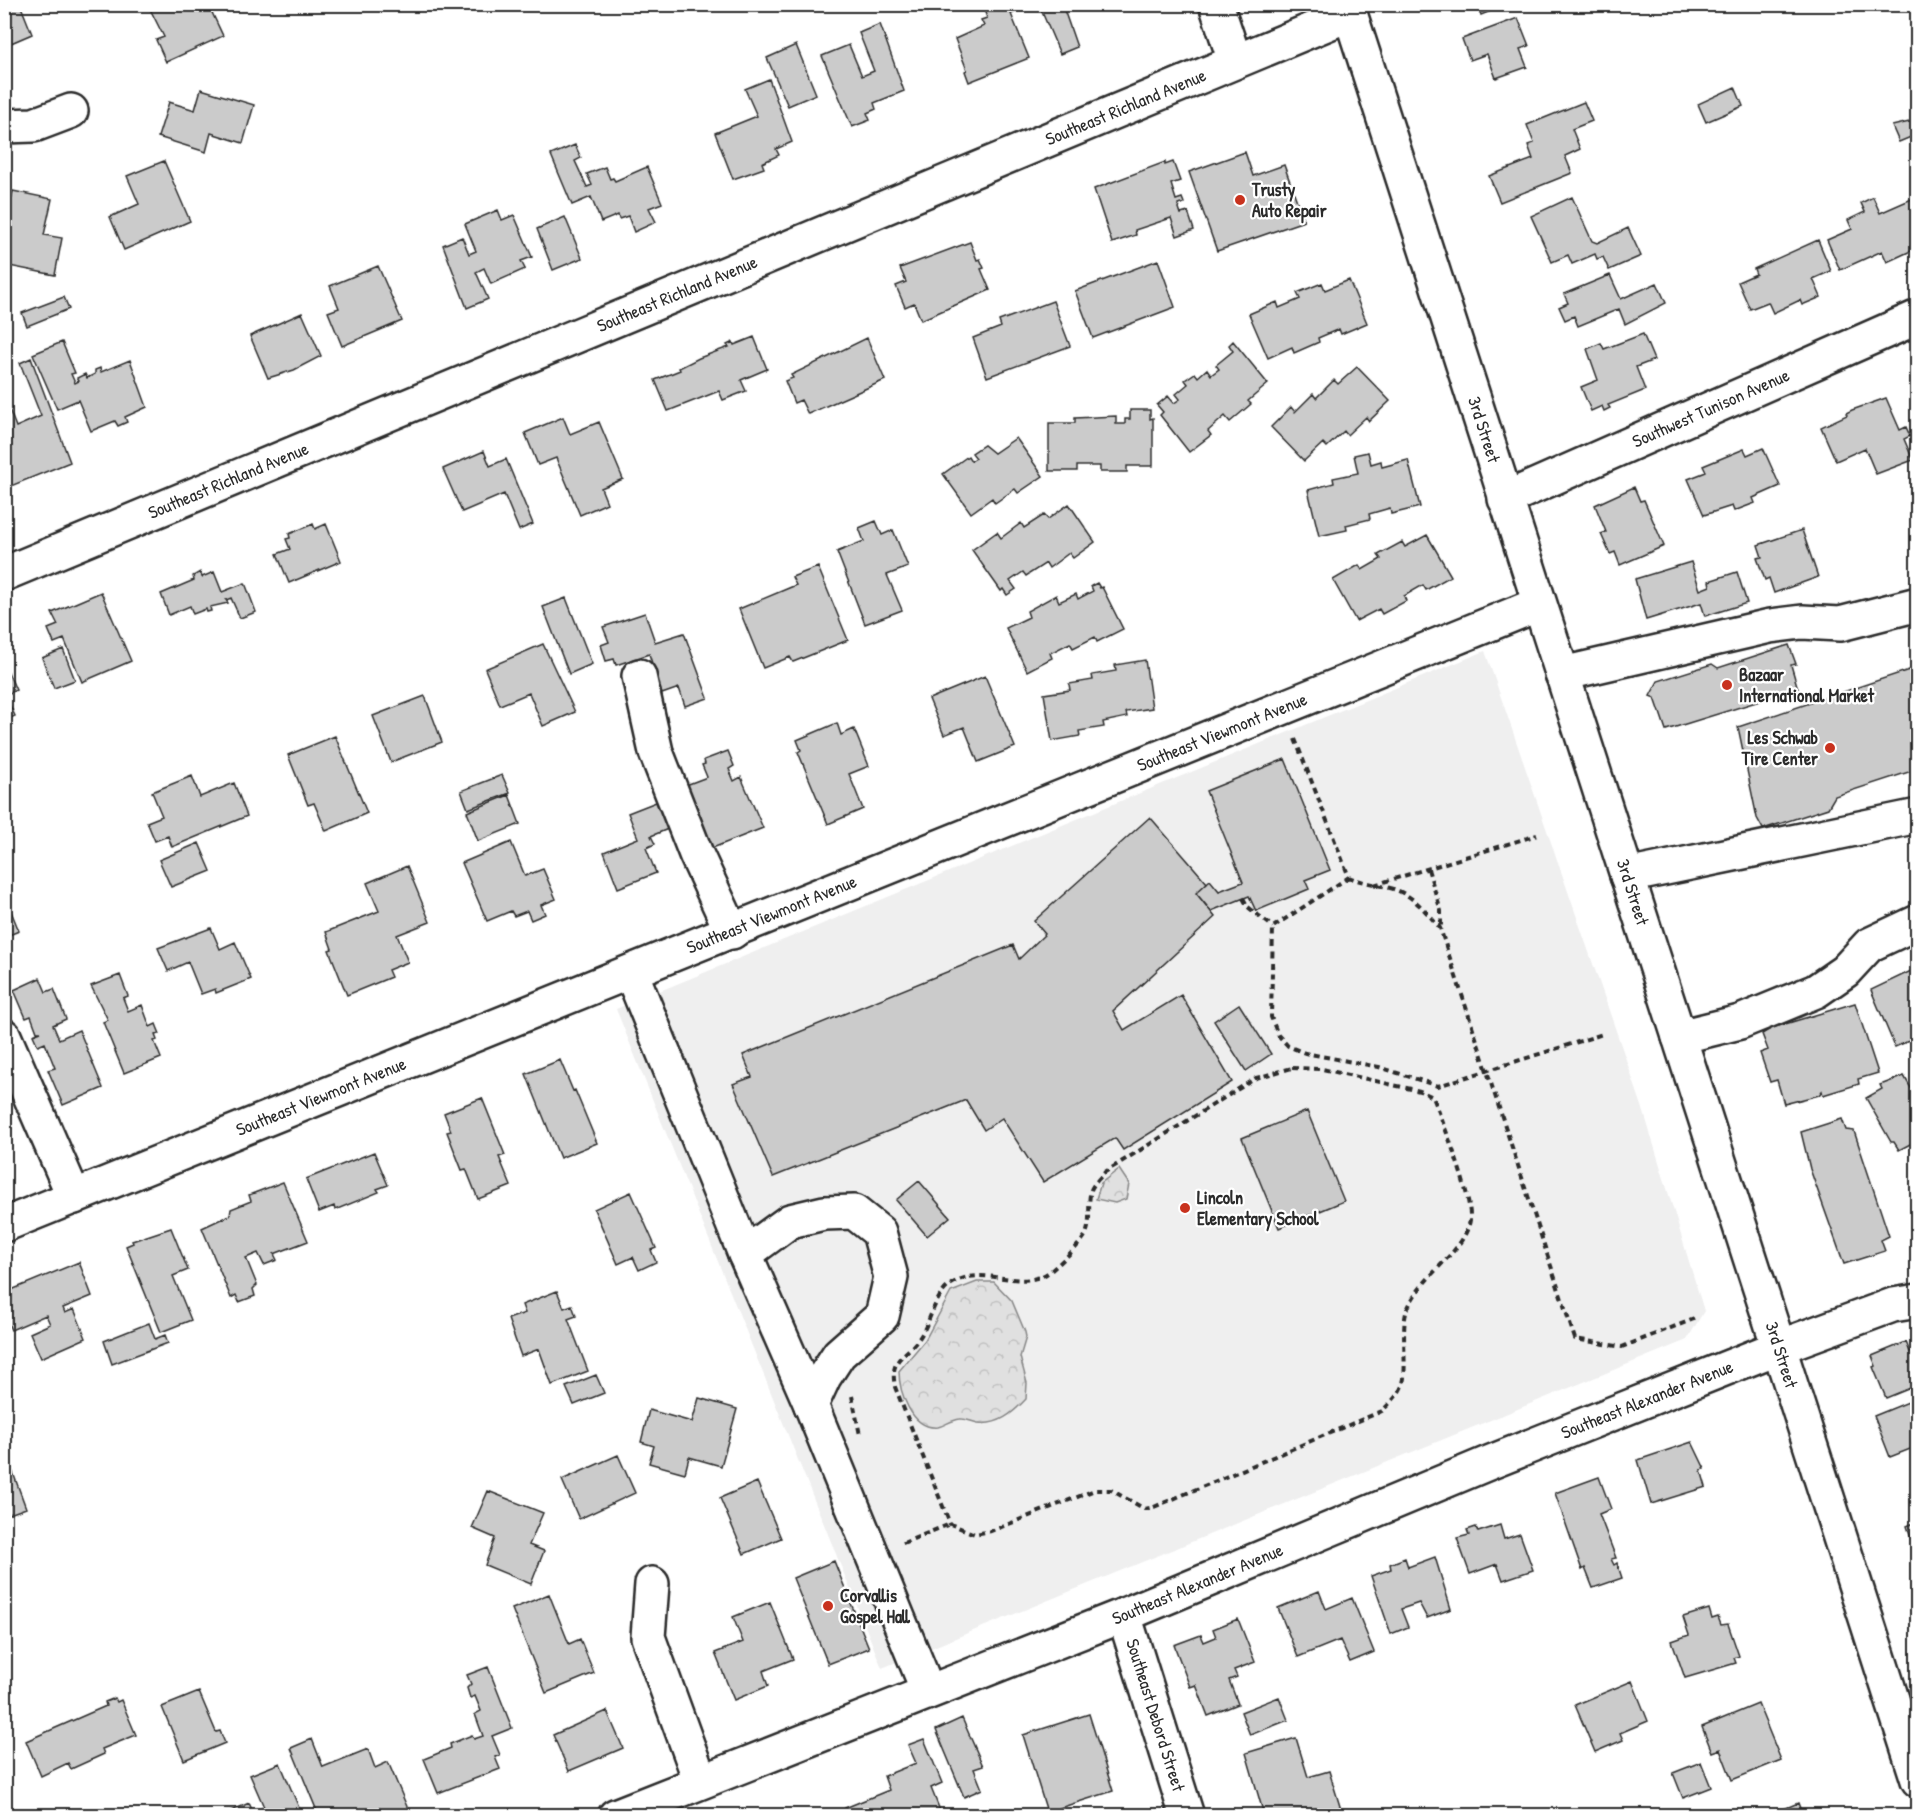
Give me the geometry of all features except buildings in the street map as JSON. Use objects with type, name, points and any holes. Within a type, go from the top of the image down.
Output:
[{"type":"main road","points":[[1216,4],[1235,61]]},
{"type":"main road","name":"Southeast Richland Avenue","points":[[4,574],[1235,61],[1348,9]]},
{"type":"main road","name":"3rd Street","points":[[1348,9],[1915,1762]]},
{"type":"main road","points":[[4,126],[34,125],[71,111]]},
{"type":"main road","name":"Southwest Tunison Avenue","points":[[1505,499],[1917,317]]},
{"type":"main road","name":"Southeast Viewmont Avenue","points":[[4,1225],[1539,604]]},
{"type":"main road","points":[[1562,674],[1770,626],[1802,622],[1840,624],[1917,604]]},
{"type":"main road","points":[[639,676],[656,752],[696,854],[732,932]]},
{"type":"main road","points":[[1627,876],[1917,816]]},
{"type":"main road","points":[[1679,1037],[1740,1022],[1816,991],[1845,971],[1869,945],[1917,922]]},
{"type":"main road","points":[[630,972],[928,1691]]},
{"type":"main road","points":[[4,1036],[74,1197]]},
{"type":"main road","points":[[745,1254],[790,1221],[824,1213],[854,1212],[879,1232],[891,1277],[882,1316],[838,1354],[811,1405]]},
{"type":"main road","name":"Southeast Alexander Avenue","points":[[615,1815],[1124,1615],[1497,1460],[1779,1347],[1893,1305],[1917,1301]]},
{"type":"main road","points":[[652,1584],[648,1636],[700,1780]]},
{"type":"main road","name":"Southeast Debord Street","points":[[1124,1615],[1187,1815]]},
{"type":"path","points":[[1295,739],[1349,877]]},
{"type":"path","points":[[1374,885],[1537,835]]},
{"type":"path","points":[[1428,869],[1441,911],[1441,930],[1575,1339],[1623,1347],[1695,1319]]},
{"type":"path","points":[[1349,877],[1392,888],[1416,901],[1441,930]]},
{"type":"path","points":[[1273,927],[1349,877]]},
{"type":"path","points":[[1243,898],[1248,907],[1273,927]]},
{"type":"path","points":[[1273,927],[1271,1017],[1278,1035],[1288,1046],[1305,1053],[1379,1067],[1438,1086],[1603,1034]]},
{"type":"path","points":[[903,1543],[950,1524],[975,1534],[991,1531],[1095,1490],[1111,1490],[1145,1509],[1154,1507],[1382,1411],[1403,1385],[1406,1312],[1415,1295],[1457,1247],[1467,1231],[1470,1219],[1468,1203],[1450,1143],[1433,1097],[1420,1091],[1322,1069],[1292,1068],[1256,1078],[1105,1172],[1092,1188],[1085,1235],[1053,1269],[1039,1279],[1026,1282],[980,1275],[952,1284],[937,1301],[929,1324],[916,1342],[899,1358],[892,1371],[895,1387],[950,1524]]},
{"type":"path","points":[[856,1386],[852,1395],[855,1416],[864,1444]]},
{"type":"path","points":[[899,1532],[907,1554]]},
{"type":"shaded area","name":"Lincoln Elementary School","points":[[1485,651],[1642,1106],[1704,1311],[1687,1340],[882,1668],[616,1009]]},
{"type":"green space","points":[[1119,1169],[1129,1184],[1126,1199],[1115,1203],[1096,1199],[1101,1183]]},
{"type":"green space","points":[[977,1282],[994,1282],[1012,1301],[1025,1332],[1026,1337],[1020,1357],[1027,1383],[1026,1399],[1010,1414],[992,1422],[978,1423],[962,1419],[938,1427],[929,1426],[914,1416],[908,1408],[901,1389],[899,1371],[925,1340],[951,1292]]},
{"type":"place","name":"Trusty Auto Repair","points":[[1240,200]]},
{"type":"place","name":"Bazaar International Market","points":[[1727,685]]},
{"type":"place","name":"Les Schwab Tire Center","points":[[1830,748]]},
{"type":"place","name":"Lincoln Elementary School","points":[[1185,1208]]},
{"type":"place","name":"Corvallis Gospel Hall","points":[[828,1606]]}]
